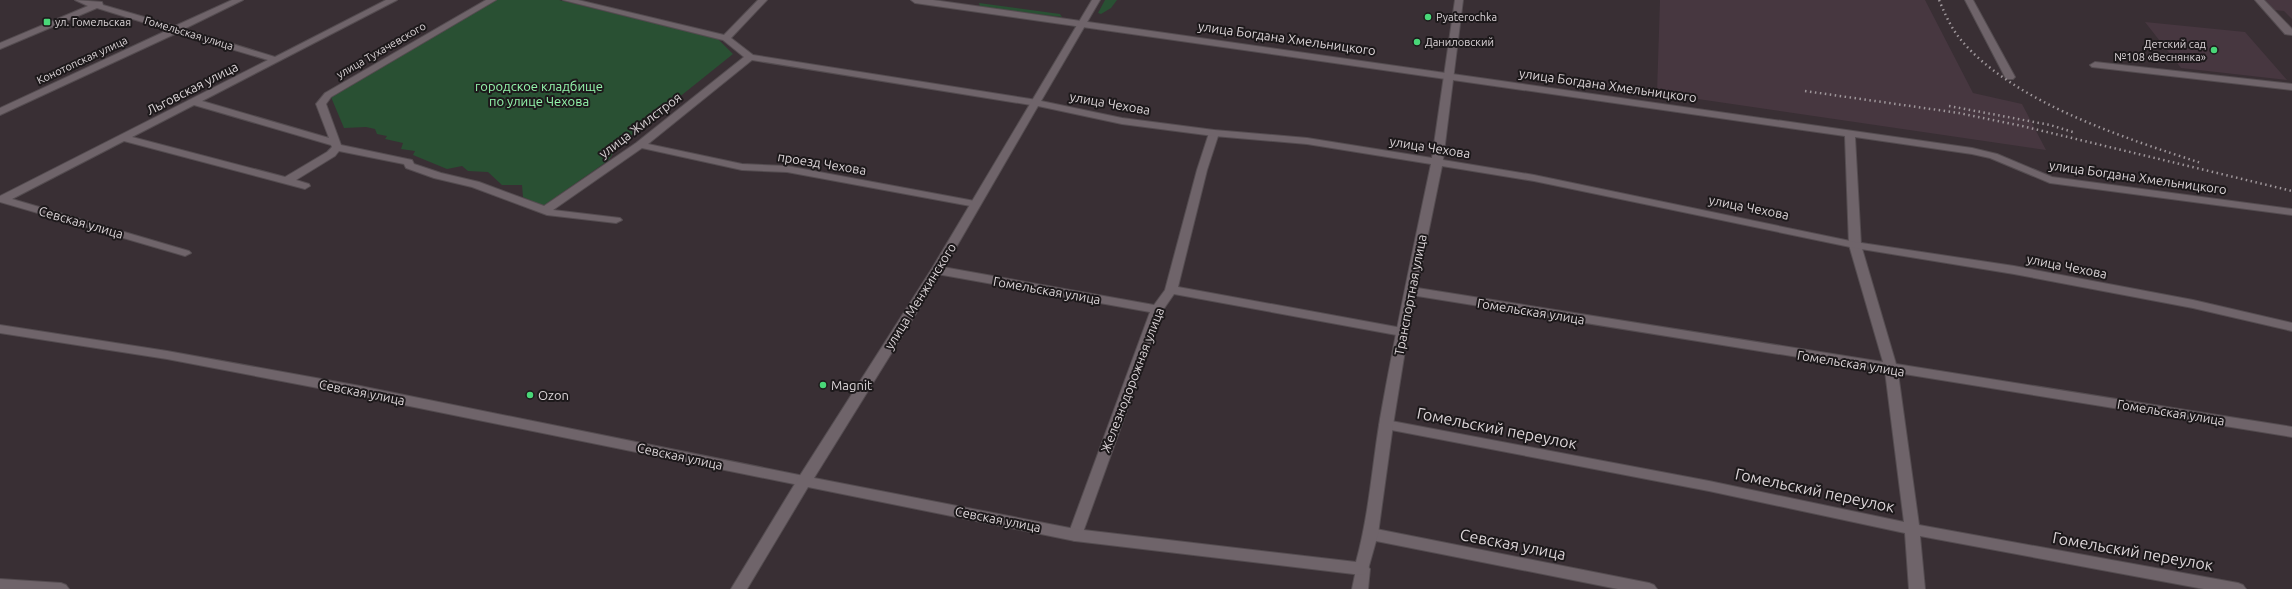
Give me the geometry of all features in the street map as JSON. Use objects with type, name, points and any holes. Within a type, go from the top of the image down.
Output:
[{"type":"street","name":"Гомельская улица","points":[[80,0],[276,60]]},
{"type":"street","points":[[0,46],[109,0]]},
{"type":"street","name":"Конотопская улица","points":[[0,112],[240,0]]},
{"type":"street","name":"Льговская улица","points":[[1,199],[393,0]]},
{"type":"street","name":"улица Тухачевского","points":[[336,145],[321,104],[328,95],[492,0]]},
{"type":"street","name":"улица Чехова","points":[[567,0],[726,38],[750,57],[1037,103],[1122,121],[1214,133],[1306,140],[1534,178],[1790,230],[1855,245],[2014,270],[2185,302],[2292,327]]},
{"type":"street","points":[[726,38],[763,0]]},
{"type":"street","name":"улица Богдана Хмельницкого","points":[[915,0],[1083,23],[1850,135],[1972,151],[1993,156],[2029,172],[2057,182],[2292,212]]},
{"type":"street","name":"улица Менжинского","points":[[739,589],[804,481],[937,270],[1037,103],[1096,0]]},
{"type":"street","name":"Транспортная улица","points":[[1360,589],[1362,568],[1371,534],[1386,425],[1402,332],[1437,163],[1459,0]]},
{"type":"street","points":[[1969,0],[2010,77]]},
{"type":"street","points":[[2259,0],[2288,32],[2292,32]]},
{"type":"street","name":"улица Жилстроя","points":[[544,211],[640,145],[750,57]]},
{"type":"street","points":[[2095,65],[2292,88]]},
{"type":"street","points":[[193,102],[336,145],[408,162],[410,166],[438,176],[475,184],[544,211],[616,220]]},
{"type":"street","name":"Железнодорожная улица","points":[[1075,534],[1157,309],[1171,290],[1202,170],[1214,133]]},
{"type":"street","points":[[1850,135],[1855,245],[1891,369],[1912,529],[1917,589]]},
{"type":"street","points":[[122,138],[305,186]]},
{"type":"street","points":[[287,181],[331,154],[336,145]]},
{"type":"street","name":"проезд Чехова","points":[[640,145],[742,167],[787,169],[976,204]]},
{"type":"street","name":"Севская улица","points":[[1,199],[185,253]]},
{"type":"street","name":"Гомельская улица","points":[[937,270],[1157,309]]},
{"type":"street","points":[[1171,290],[1402,332]]},
{"type":"street","name":"Гомельская улица","points":[[1411,291],[2292,432]]},
{"type":"street","name":"Севская улица","points":[[0,329],[167,355],[360,391],[1075,534],[1362,568]]},
{"type":"street","name":"Гомельский переулок","points":[[1386,425],[1709,486],[1912,529],[2238,589]]},
{"type":"street","name":"Севская улица","points":[[1371,534],[1649,589]]},
{"type":"street","points":[[0,585],[61,589]]},
{"type":"shaded area","points":[[1660,0],[1925,0],[1973,93],[2022,104],[2046,150],[1657,93]]},
{"type":"shaded area","points":[[2265,0],[2292,0],[2292,19],[2284,11],[2274,10]]},
{"type":"shaded area","name":"Детский сад №108 «Веснянка»","points":[[2145,22],[2245,32],[2287,80],[2181,68]]},
{"type":"green space","name":"городское кладбище по улице Чехова","points":[[496,0],[559,0],[718,39],[733,54],[617,147],[609,160],[543,206],[523,197],[522,185],[502,185],[488,172],[468,171],[462,166],[447,169],[413,155],[415,151],[401,149],[403,143],[385,139],[387,136],[377,134],[375,129],[366,127],[344,128],[331,97]]},
{"type":"green space","points":[[1105,0],[1117,0],[1111,8],[1101,14],[1098,13]]},
{"type":"green space","points":[[979,3],[1060,14],[1062,17],[980,7]]},
{"type":"railway","points":[[1939,0],[1951,26],[1961,40],[1983,62],[2010,82],[2040,100],[2072,116],[2106,130],[2201,163]]},
{"type":"railway","points":[[1805,91],[1959,113],[2022,126],[2292,191]]},
{"type":"railway","points":[[1949,106],[2050,125],[2076,133]]},
{"type":"place","name":"Pyaterochka","points":[[1428,17]]},
{"type":"place","name":"ул. Гомельская","points":[[47,22]]},
{"type":"place","name":"Даниловский","points":[[1417,42]]},
{"type":"place","name":"Детский сад №108 «Веснянка»","points":[[2214,50]]},
{"type":"place","name":"Magnit","points":[[823,385]]},
{"type":"place","name":"Ozon","points":[[530,395]]}]
